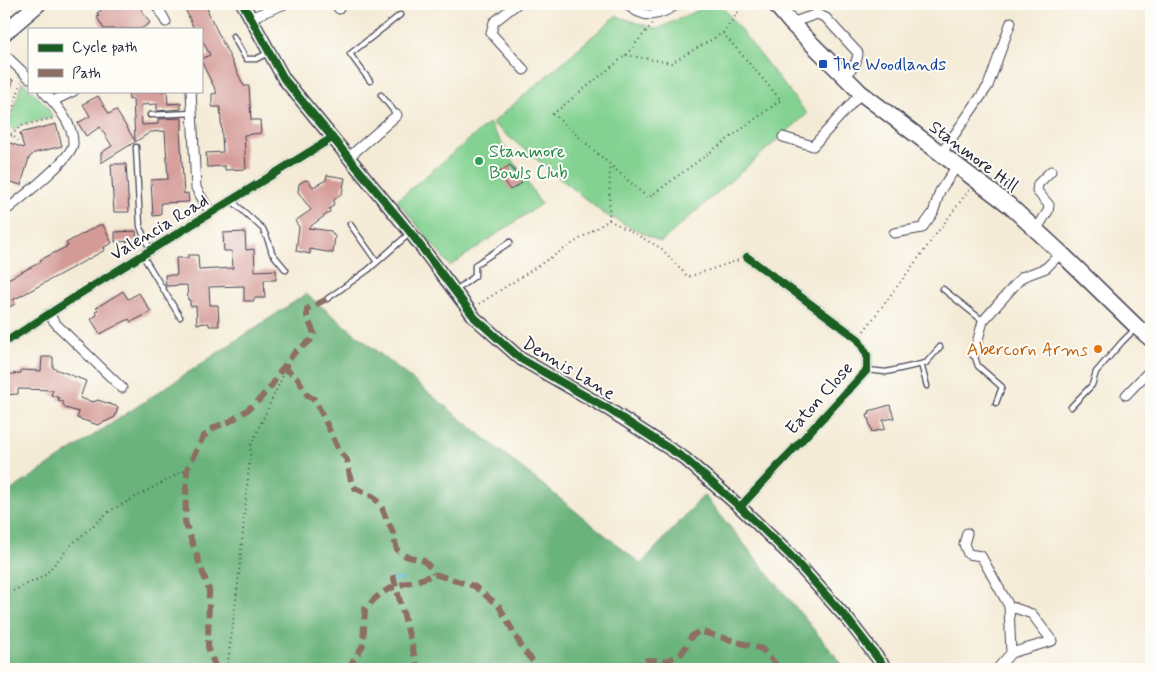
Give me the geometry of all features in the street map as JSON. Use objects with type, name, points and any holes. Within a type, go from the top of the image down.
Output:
[{"type":"main road","points":[[4,33],[38,4]]},
{"type":"main road","name":"Stanmore Hill","points":[[775,4],[842,76],[861,93],[1008,205],[1151,339]]},
{"type":"street","points":[[156,4],[166,22]]},
{"type":"street","name":"Dennis Lane","points":[[243,4],[284,79],[410,232],[475,318],[521,359],[608,409],[684,458],[790,555],[848,621],[886,669]]},
{"type":"street","points":[[250,18],[285,4]]},
{"type":"street","points":[[517,4],[494,22],[491,33],[524,70]]},
{"type":"street","points":[[626,4],[635,12],[660,14],[678,4]]},
{"type":"street","points":[[791,23],[818,14],[826,18],[858,52],[857,61],[852,70],[842,76]]},
{"type":"street","points":[[941,154],[988,86],[1011,22]]},
{"type":"street","points":[[4,54],[26,76]]},
{"type":"street","points":[[4,212],[36,186],[70,153],[73,145],[72,134],[63,116],[53,101],[43,92]]},
{"type":"street","points":[[53,101],[72,92]]},
{"type":"street","points":[[191,92],[196,188],[210,212]]},
{"type":"street","points":[[783,137],[813,146],[861,93]]},
{"type":"street","points":[[349,157],[397,115]]},
{"type":"street","name":"Valencia Road","points":[[4,343],[210,212],[232,201],[332,138]]},
{"type":"street","points":[[894,233],[922,228],[933,213],[940,191],[957,166]]},
{"type":"street","points":[[1036,230],[1048,212],[1049,205],[1038,191],[1038,184],[1050,171]]},
{"type":"street","points":[[974,354],[984,321],[1022,277],[1046,268],[1061,253]]},
{"type":"street","name":"Eaton Close","points":[[740,508],[867,370],[867,354],[858,339],[746,257]]},
{"type":"street","points":[[48,314],[122,388]]},
{"type":"street","points":[[1126,395],[1151,369]]},
{"type":"street","points":[[966,533],[964,544],[968,554],[981,556],[1009,606],[1011,653]]},
{"type":"street","points":[[997,669],[1011,653],[1052,641],[1032,614],[1009,606]]},
{"type":"lane","points":[[370,81],[350,54],[400,15]]},
{"type":"lane","points":[[233,36],[246,59],[256,59],[270,52]]},
{"type":"lane","points":[[381,95],[397,115]]},
{"type":"lane","points":[[150,115],[193,113]]},
{"type":"lane","points":[[136,147],[140,226],[145,240],[151,249]]},
{"type":"lane","points":[[232,201],[263,229],[272,253],[286,270]]},
{"type":"lane","points":[[350,224],[377,262]]},
{"type":"lane","points":[[327,299],[368,270],[410,232]]},
{"type":"lane","points":[[455,291],[475,276],[475,265],[510,242]]},
{"type":"lane","points":[[142,255],[180,317]]},
{"type":"lane","points":[[943,289],[984,321]]},
{"type":"lane","points":[[1071,408],[1092,385],[1096,372],[1137,327]]},
{"type":"lane","points":[[867,370],[886,372],[926,363],[940,347]]},
{"type":"lane","points":[[974,354],[978,366],[1002,387],[996,403]]},
{"type":"lane","points":[[921,364],[928,386]]},
{"type":"path","points":[[626,55],[671,62],[723,32],[744,4]]},
{"type":"path","points":[[660,14],[626,55],[553,114],[648,198],[781,100],[723,32]]},
{"type":"path","points":[[4,123],[11,116],[26,76]]},
{"type":"path","points":[[4,143],[21,126],[63,116]]},
{"type":"path","points":[[4,126],[18,141]]},
{"type":"path","points":[[609,220],[610,165]]},
{"type":"path","points":[[858,339],[976,180]]},
{"type":"path","points":[[609,220],[661,248],[688,277],[746,257]]},
{"type":"path","points":[[470,310],[609,220]]},
{"type":"path","points":[[227,669],[238,584],[251,446],[286,369]]},
{"type":"path","points":[[4,595],[44,576],[72,544],[110,511],[187,469]]},
{"type":"green space","points":[[712,4],[720,4],[807,114],[661,242],[604,214],[492,123],[616,16],[657,29]]},
{"type":"green space","points":[[22,82],[28,87],[28,92],[33,92],[46,105],[53,117],[20,125],[14,131],[6,122],[12,116]]},
{"type":"green space","name":"Stanmore Bowls Club","points":[[489,123],[541,204],[450,266],[397,200]]},
{"type":"green space","points":[[306,294],[641,564],[704,495],[846,669],[4,669],[4,495]]},
{"type":"building","points":[[111,4],[138,4],[150,23],[142,28],[103,28],[97,17],[99,16],[97,13]]},
{"type":"building","points":[[183,4],[206,4],[244,86],[249,86],[251,120],[260,120],[261,133],[244,135],[246,169],[225,170],[225,166],[207,167],[206,153],[223,152],[220,107],[212,107],[212,94],[217,93],[202,63],[202,59],[210,55],[202,40],[202,28],[194,28]]},
{"type":"building","points":[[4,77],[13,80],[6,103],[4,103]]},
{"type":"building","points":[[128,92],[167,92],[168,104],[181,103],[181,109],[157,111],[157,104],[141,105],[142,125],[158,124],[158,119],[182,118],[182,130],[180,130],[184,194],[188,193],[189,202],[161,203],[161,215],[153,216],[151,180],[168,179],[165,131],[151,132],[101,163],[101,153],[112,146],[100,127],[86,136],[78,123],[90,116],[83,104],[98,96],[109,114],[116,110],[135,141],[133,99],[129,100]]},
{"type":"building","points":[[56,124],[62,146],[34,153],[29,158],[21,185],[4,180],[4,171],[8,158],[6,157],[10,143],[24,148],[20,133]]},
{"type":"building","points":[[111,164],[126,164],[129,212],[114,212]]},
{"type":"building","points":[[510,165],[522,183],[510,190],[498,173]]},
{"type":"building","points":[[327,175],[345,178],[342,193],[334,200],[333,206],[329,209],[330,212],[308,228],[331,231],[335,237],[333,253],[310,249],[310,254],[296,251],[299,227],[295,221],[311,210],[298,192],[299,184],[305,180],[309,181],[313,187],[326,180]]},
{"type":"building","points":[[99,225],[103,225],[112,243],[104,247],[105,250],[13,300],[15,304],[4,310],[4,281],[41,262],[40,260],[68,246],[66,243]]},
{"type":"building","points":[[136,231],[137,241],[115,242],[115,232]]},
{"type":"building","points":[[245,232],[246,250],[254,249],[255,271],[276,270],[276,280],[264,280],[265,298],[254,298],[254,301],[244,301],[244,286],[209,287],[210,305],[218,305],[219,326],[209,326],[209,323],[197,324],[196,306],[190,306],[187,285],[166,286],[165,275],[177,275],[176,258],[188,258],[188,255],[198,255],[199,270],[233,268],[232,251],[224,251],[223,233]]},
{"type":"building","points":[[123,291],[128,299],[139,293],[151,312],[131,322],[129,319],[100,334],[91,319],[97,315],[95,312],[98,310],[96,308]]},
{"type":"building","points":[[42,357],[53,357],[53,368],[86,381],[80,398],[93,402],[98,400],[118,407],[115,417],[98,425],[77,418],[79,412],[65,408],[62,401],[58,400],[59,398],[51,395],[53,390],[18,389],[18,394],[4,395],[4,375],[21,373],[21,370],[41,371]]},
{"type":"building","points":[[890,405],[894,418],[883,420],[885,429],[872,432],[867,415],[870,414],[869,411]]},
{"type":"waterway","points":[[388,580],[402,579]]},
{"type":"marked path","points":[[216,669],[208,647],[209,590],[185,522],[187,469],[203,437],[215,427],[229,422],[258,401],[272,385],[295,352],[311,340],[314,333],[307,317],[307,309],[327,299]]},
{"type":"marked path","points":[[286,364],[286,369],[298,379],[308,396],[314,399],[339,450],[347,460],[351,481],[355,488],[374,497],[382,508],[392,530],[397,550],[406,556],[424,561],[434,574]]},
{"type":"marked path","points":[[348,669],[363,645],[365,609],[388,589],[434,574],[474,586],[499,606],[524,651],[540,669]]},
{"type":"marked path","points":[[393,575],[418,669]]},
{"type":"marked path","points":[[629,669],[647,660],[666,661],[682,653],[691,637],[699,631],[762,649],[780,669]]},
{"type":"cycle path","points":[[243,4],[284,79],[410,232],[475,318],[521,359],[608,409],[684,458],[740,507],[790,555],[849,621],[886,669]]},
{"type":"cycle path","points":[[4,343],[332,138]]},
{"type":"cycle path","points":[[740,507],[867,370],[867,355],[858,339],[747,257]]},
{"type":"place","name":"The Woodlands","points":[[823,64]]},
{"type":"place","name":"Stanmore Bowls Club","points":[[479,161]]},
{"type":"place","name":"Abercorn Arms","points":[[1098,349]]}]
